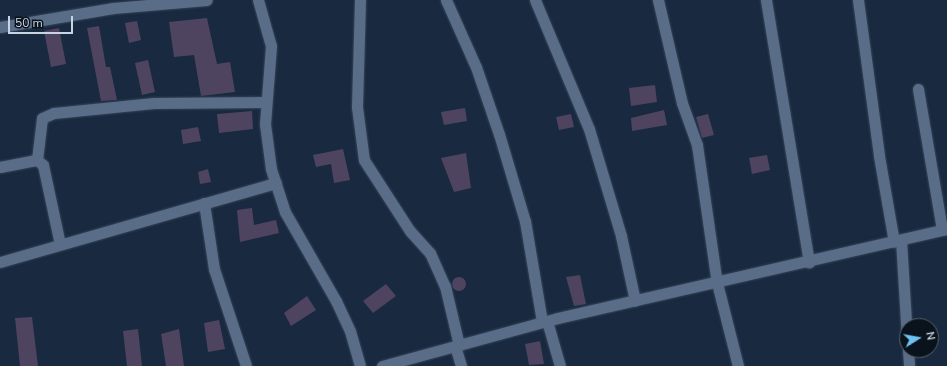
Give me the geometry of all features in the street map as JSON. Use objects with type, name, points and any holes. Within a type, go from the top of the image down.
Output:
[{"type":"street","points":[[0,27],[113,8],[207,0]]},
{"type":"street","points":[[258,0],[271,46],[265,124],[276,183],[285,212],[350,332],[360,366]]},
{"type":"street","points":[[360,0],[357,107],[364,160],[410,231],[430,253],[445,286],[461,366]]},
{"type":"street","points":[[446,0],[476,67],[499,134],[525,221],[545,322],[560,366]]},
{"type":"street","points":[[534,0],[589,129],[621,236],[635,301]]},
{"type":"street","points":[[658,0],[682,103],[697,145],[717,283],[738,366]]},
{"type":"street","points":[[766,0],[809,262]]},
{"type":"street","points":[[858,0],[879,156],[898,241],[905,318]]},
{"type":"street","points":[[382,366],[545,322],[945,230],[918,89]]},
{"type":"street","points":[[37,160],[42,118],[54,114],[154,103],[266,102]]},
{"type":"street","points":[[0,167],[37,160]]},
{"type":"street","points":[[37,160],[43,165],[60,244]]},
{"type":"street","points":[[0,262],[276,183]]},
{"type":"street","points":[[204,203],[214,269],[246,366]]},
{"type":"building","points":[[207,18],[217,64],[230,62],[235,92],[201,96],[194,55],[174,57],[169,22]]},
{"type":"building","points":[[137,21],[141,40],[129,43],[125,23]]},
{"type":"building","points":[[99,26],[106,67],[110,67],[117,100],[101,101],[87,28]]},
{"type":"building","points":[[59,28],[66,64],[51,67],[44,31]]},
{"type":"building","points":[[148,60],[155,92],[142,95],[135,63]]},
{"type":"building","points":[[655,85],[657,102],[631,106],[629,88]]},
{"type":"building","points":[[465,108],[467,121],[444,125],[441,112]]},
{"type":"building","points":[[664,110],[667,125],[632,131],[631,118]]},
{"type":"building","points":[[252,111],[253,129],[219,133],[217,114]]},
{"type":"building","points":[[571,114],[574,127],[559,130],[556,117]]},
{"type":"building","points":[[708,114],[714,135],[702,138],[696,117]]},
{"type":"building","points":[[198,127],[201,141],[183,144],[181,130]]},
{"type":"building","points":[[343,149],[350,180],[334,183],[331,164],[316,167],[313,155]]},
{"type":"building","points":[[466,153],[471,188],[454,192],[441,158]]},
{"type":"building","points":[[767,155],[770,170],[752,174],[749,158]]},
{"type":"building","points":[[208,169],[211,182],[200,184],[198,172]]},
{"type":"building","points":[[252,208],[254,225],[276,220],[279,233],[240,242],[237,210]]},
{"type":"building","points":[[580,275],[586,304],[574,306],[566,277]]},
{"type":"building","points":[[456,277],[462,277],[466,281],[466,287],[462,291],[456,291],[452,287],[452,281]]},
{"type":"building","points":[[386,284],[396,296],[373,313],[363,301]]},
{"type":"building","points":[[307,296],[316,310],[291,326],[284,313]]},
{"type":"building","points":[[32,317],[38,366],[20,366],[15,318]]},
{"type":"building","points":[[219,320],[225,349],[208,352],[204,323]]},
{"type":"building","points":[[138,329],[142,366],[127,366],[123,331]]},
{"type":"building","points":[[179,329],[184,366],[166,366],[161,334]]},
{"type":"building","points":[[540,341],[544,364],[529,365],[525,344]]}]
